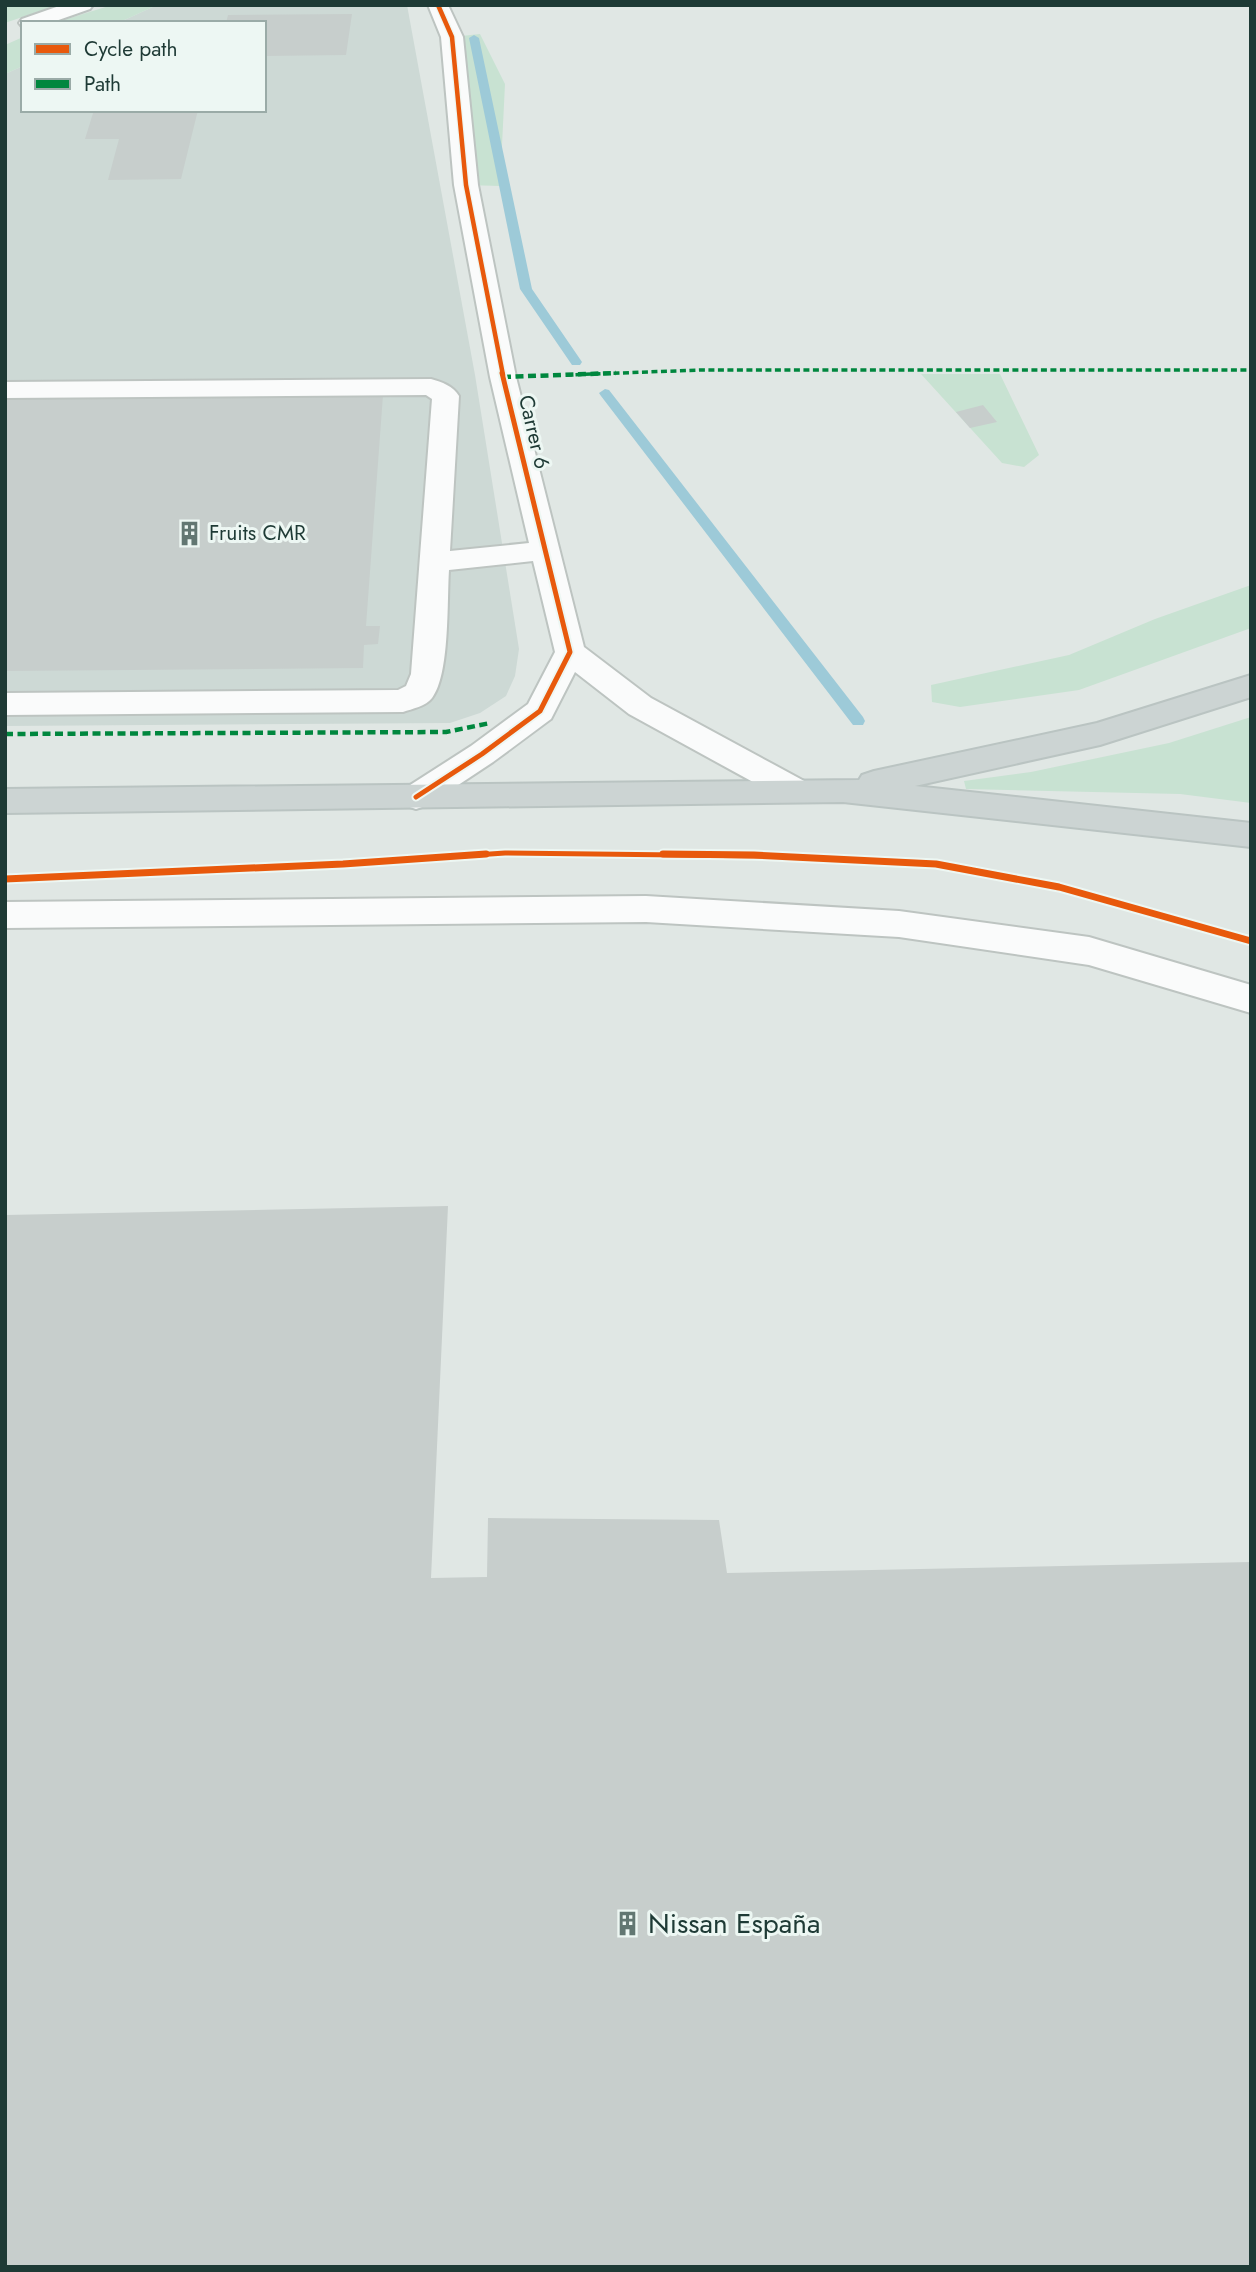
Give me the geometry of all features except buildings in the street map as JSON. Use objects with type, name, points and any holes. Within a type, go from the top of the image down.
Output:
[{"type":"main road","points":[[843,790],[1100,734],[1251,686]]},
{"type":"main road","points":[[5,802],[843,790],[1251,835]]},
{"type":"street","points":[[35,21],[83,5]]},
{"type":"street","name":"Carrer 6","points":[[438,5],[452,37],[466,185],[503,377],[570,652]]},
{"type":"street","points":[[5,390],[431,387],[446,396],[427,674],[419,693],[403,701],[5,704]]},
{"type":"street","points":[[435,562],[544,551]]},
{"type":"street","points":[[416,797],[482,754],[540,711],[570,652],[640,706],[794,790]]},
{"type":"street","points":[[5,915],[646,909],[899,924],[1088,951],[1251,999]]},
{"type":"shaded area","points":[[157,5],[407,5],[475,375],[519,649],[515,676],[506,696],[480,713],[450,723],[5,726],[5,74],[21,67],[21,112],[266,112],[266,21],[122,21]]},
{"type":"green space","points":[[5,5],[57,5],[5,23]]},
{"type":"green space","points":[[112,5],[157,5],[122,21],[60,21]]},
{"type":"green space","points":[[480,34],[505,84],[500,186],[466,185],[452,37]]},
{"type":"green space","points":[[21,38],[21,67],[5,74],[5,45]]},
{"type":"green space","points":[[921,374],[1000,374],[1039,455],[1024,467],[1002,463]]},
{"type":"green space","points":[[1251,585],[1251,628],[1079,690],[960,707],[932,702],[931,685],[1069,655],[1155,619]]},
{"type":"green space","points":[[1251,717],[1251,803],[1180,794],[966,789],[964,781],[1031,772],[1169,743]]},
{"type":"waterway","points":[[474,38],[526,289],[576,362]]},
{"type":"waterway","points":[[605,393],[858,721]]},
{"type":"marked path","points":[[503,377],[701,370],[1251,370]]},
{"type":"marked path","points":[[5,734],[446,732],[490,723]]},
{"type":"cycle path","points":[[416,797],[482,754],[540,711],[570,652],[503,377],[466,185],[452,37],[438,5]]},
{"type":"cycle path","points":[[5,879],[343,864],[505,853],[754,855],[936,864],[1059,887],[1251,941]]},
{"type":"place","name":"Fruits CMR","points":[[189,533]]},
{"type":"place","name":"Nissan España","points":[[628,1923]]}]
